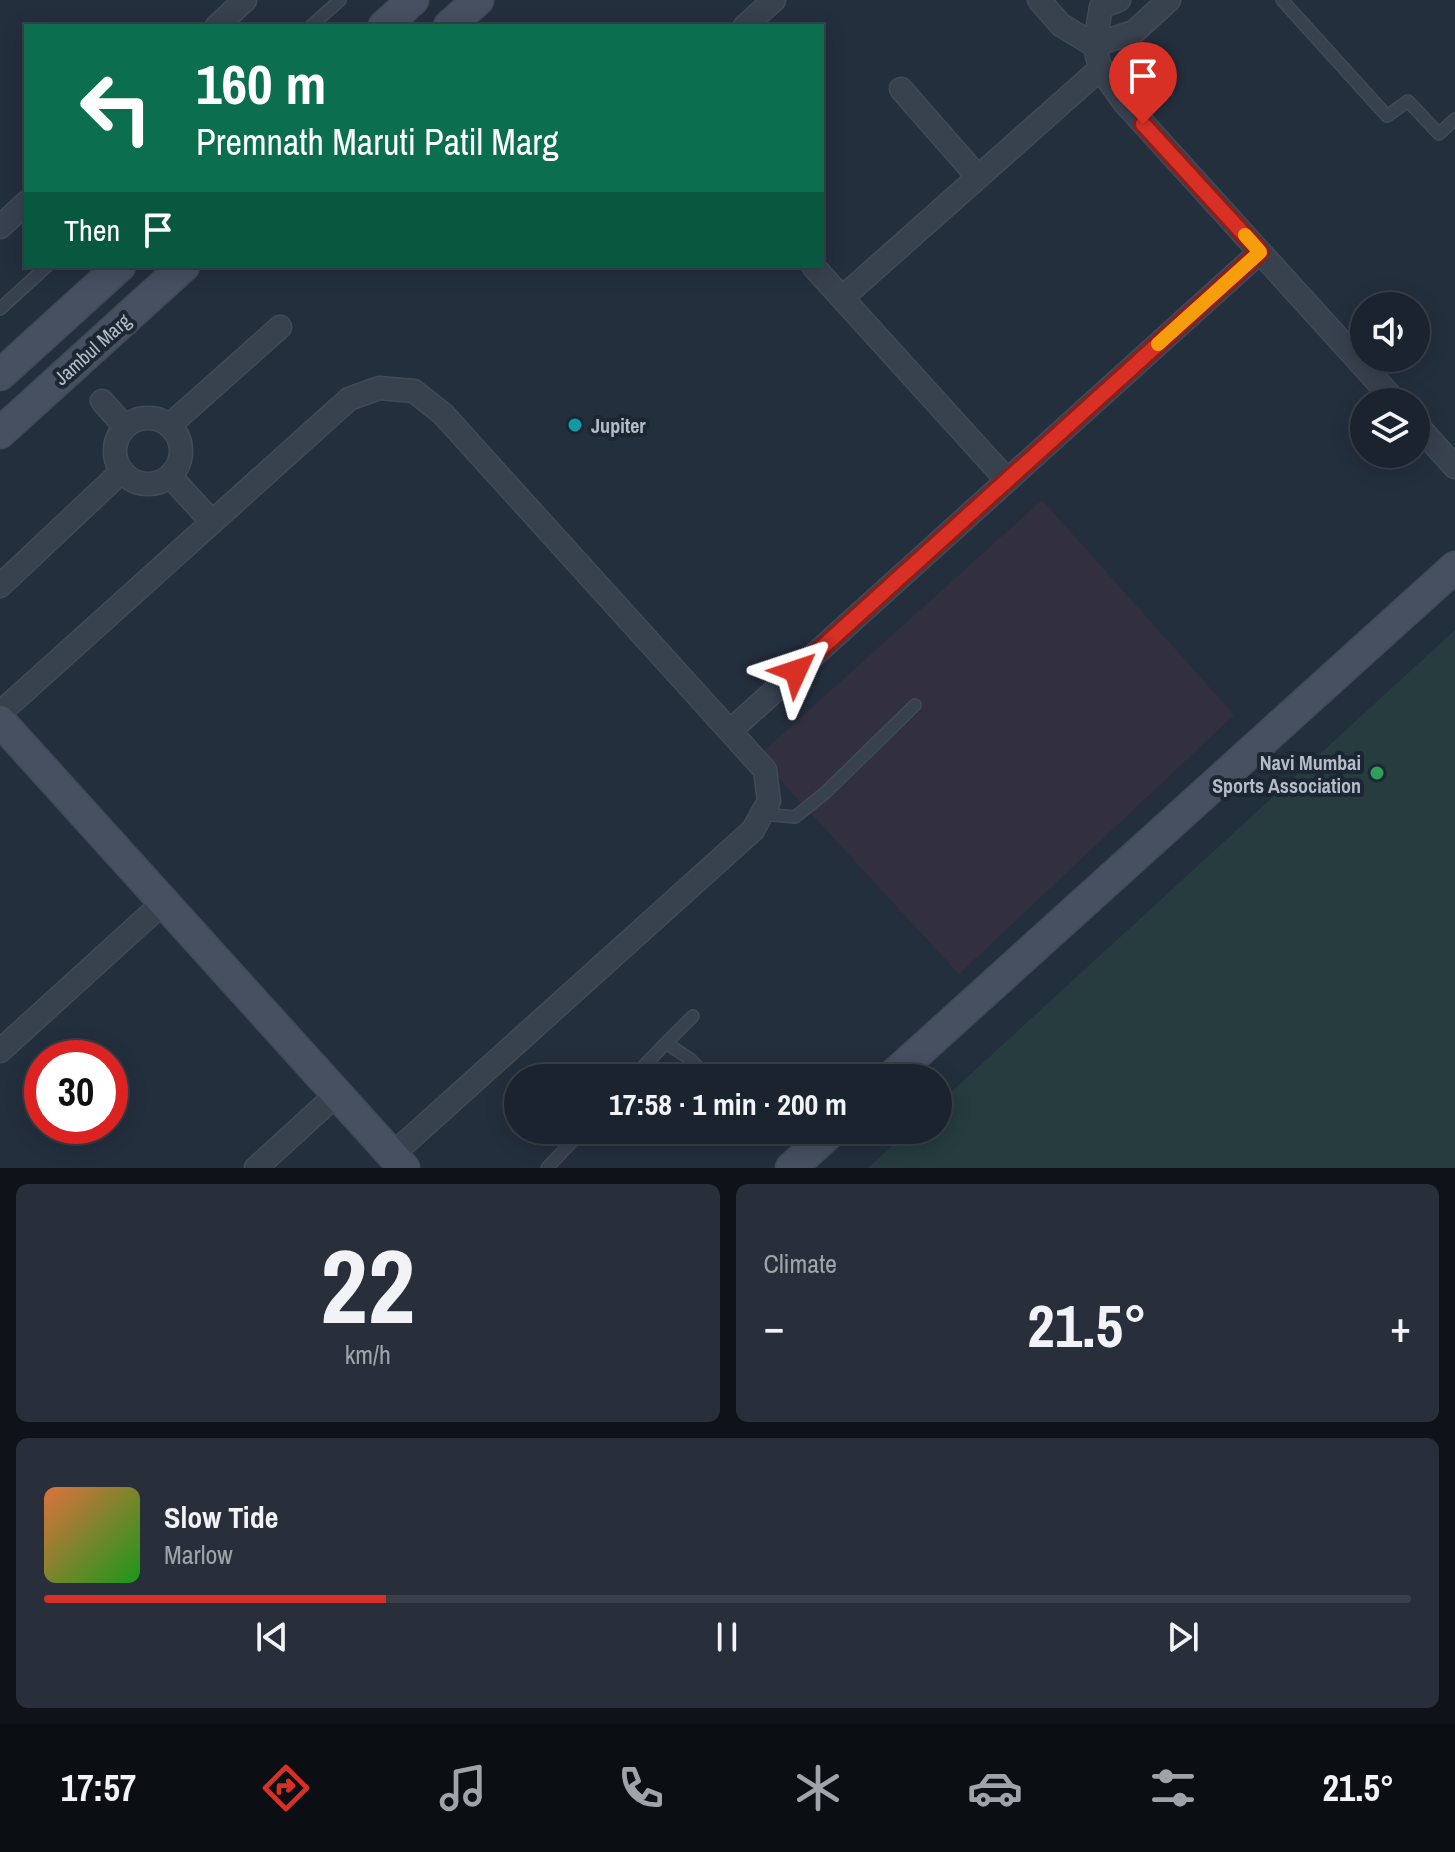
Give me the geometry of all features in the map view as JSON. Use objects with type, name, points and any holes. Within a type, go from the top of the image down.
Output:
[{"type":"street","points":[[219,24],[245,0]]},
{"type":"street","points":[[386,24],[413,0]]},
{"type":"street","points":[[451,24],[478,0]]},
{"type":"street","points":[[747,24],[774,0]]},
{"type":"street","points":[[1039,0],[1061,25],[1094,45],[1134,32],[1169,0]]},
{"type":"street","points":[[1102,2],[1094,45],[1100,69],[1124,102],[1383,388]]},
{"type":"street","points":[[842,298],[1100,69]]},
{"type":"street","points":[[901,89],[978,177]]},
{"type":"street","points":[[0,227],[24,205]]},
{"type":"street","points":[[730,731],[1260,252]]},
{"type":"street","points":[[0,375],[118,268]]},
{"type":"street","name":"Jambul Marg","points":[[0,433],[182,268]]},
{"type":"street","points":[[815,268],[1007,480]]},
{"type":"street","points":[[170,425],[280,327]]},
{"type":"street","points":[[0,713],[349,399],[379,388],[414,391],[443,414],[765,770],[769,801],[753,830],[398,1161],[0,721]]},
{"type":"street","points":[[102,401],[125,427]]},
{"type":"street","points":[[143,418],[155,418],[170,425],[179,439],[182,450],[180,461],[170,476],[156,483],[134,482],[122,471],[115,457],[115,446],[125,427],[143,418]]},
{"type":"street","points":[[1430,439],[1455,467]]},
{"type":"street","points":[[0,586],[122,471]]},
{"type":"street","points":[[170,476],[212,522]]},
{"type":"street","points":[[905,1064],[1455,567]]},
{"type":"street","points":[[0,1051],[164,902]]},
{"type":"street","points":[[256,1168],[337,1094]]},
{"type":"street","points":[[791,1168],[818,1144]]},
{"type":"lane","points":[[313,24],[340,0]]},
{"type":"lane","points":[[1282,0],[1387,116],[1408,101],[1439,134],[1455,119]]},
{"type":"lane","points":[[0,309],[45,268]]},
{"type":"lane","points":[[762,814],[795,817],[825,793],[915,705]]},
{"type":"lane","points":[[646,1064],[693,1016]]},
{"type":"lane","points":[[666,1043],[695,1064]]},
{"type":"lane","points":[[547,1168],[570,1144]]},
{"type":"shaded area","points":[[1042,500],[1234,715],[959,974],[758,756]]},
{"type":"green space","name":"Navi Mumbai Sports Association","points":[[1455,630],[1455,1168],[868,1168],[894,1144],[952,1144],[952,1091]]},
{"type":"slow traffic","points":[[1158,344],[1260,252],[1245,235]]},
{"type":"place","name":"Jupiter","points":[[575,425]]},
{"type":"place","name":"Navi Mumbai Sports Association","points":[[1377,773]]},
{"type":"route","points":[[796,671],[1260,252],[1143,124]]}]
